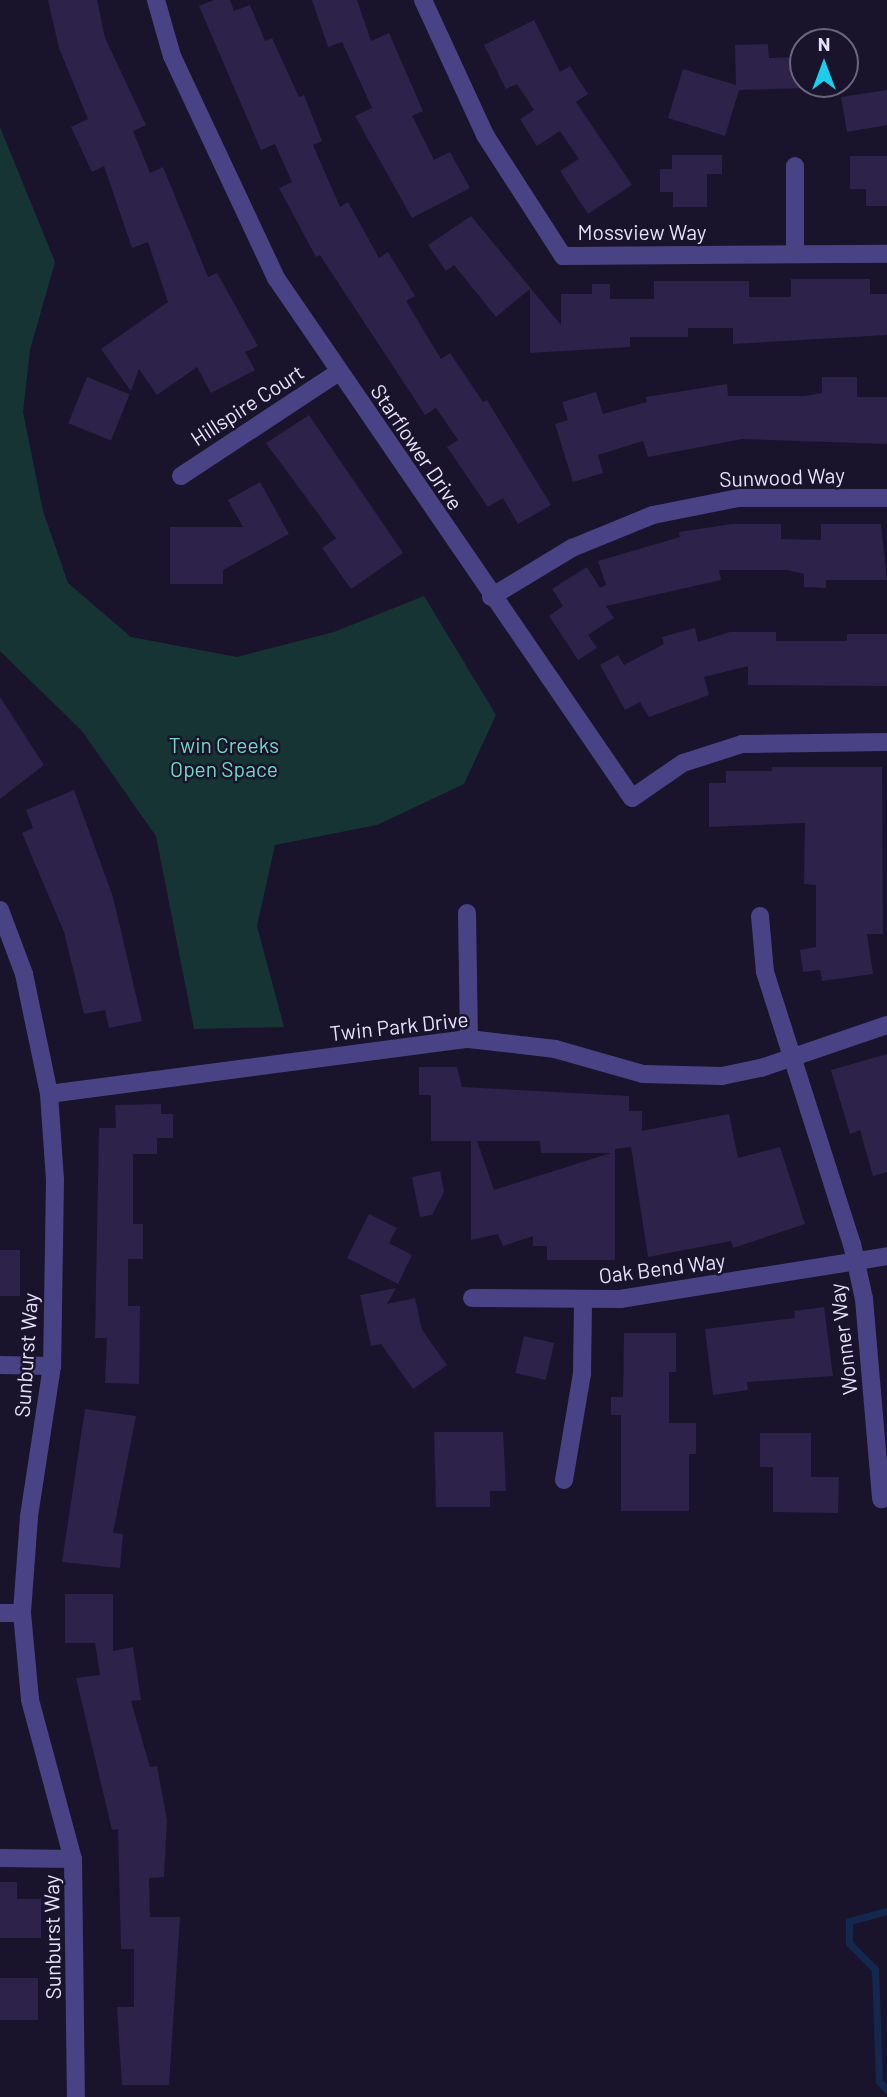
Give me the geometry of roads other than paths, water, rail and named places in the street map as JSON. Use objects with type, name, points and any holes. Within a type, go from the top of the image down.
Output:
[{"type":"street","name":"Starflower Drive","points":[[156,0],[172,56],[255,241],[339,372],[491,597],[632,798],[683,763],[742,744],[887,742]]},
{"type":"street","name":"Mossview Way","points":[[423,0],[485,135],[563,256],[887,254]]},
{"type":"street","points":[[795,166],[795,254]]},
{"type":"street","name":"Hillspire Court","points":[[181,476],[339,372]]},
{"type":"street","name":"Sunwood Way","points":[[491,597],[572,548],[653,514],[738,498],[887,498]]},
{"type":"street","name":"Sunburst Way","points":[[0,910],[27,986],[50,1094],[55,1180],[52,1366],[29,1517],[22,1613],[30,1700],[73,1859],[76,2097]]},
{"type":"street","points":[[467,913],[470,1039]]},
{"type":"street","name":"Wonner Way","points":[[760,916],[765,972],[856,1262],[881,1499]]},
{"type":"street","name":"Twin Park Drive","points":[[50,1094],[470,1039],[531,1045],[630,1072],[683,1078],[722,1076],[792,1058],[887,1025]]},
{"type":"street","name":"Oak Bend Way","points":[[472,1298],[583,1300],[663,1294],[887,1256]]},
{"type":"street","points":[[564,1480],[582,1374],[583,1300]]},
{"type":"street","points":[[0,1365],[52,1366]]},
{"type":"street","points":[[0,1613],[22,1613]]},
{"type":"street","points":[[0,1858],[73,1859]]},
{"type":"waterway","points":[[887,1911],[849,1921],[849,1943],[875,1969],[879,2081],[887,2090]]},
{"type":"park label","name":"Twin Creeks Open Space","points":[[224,757]]}]
